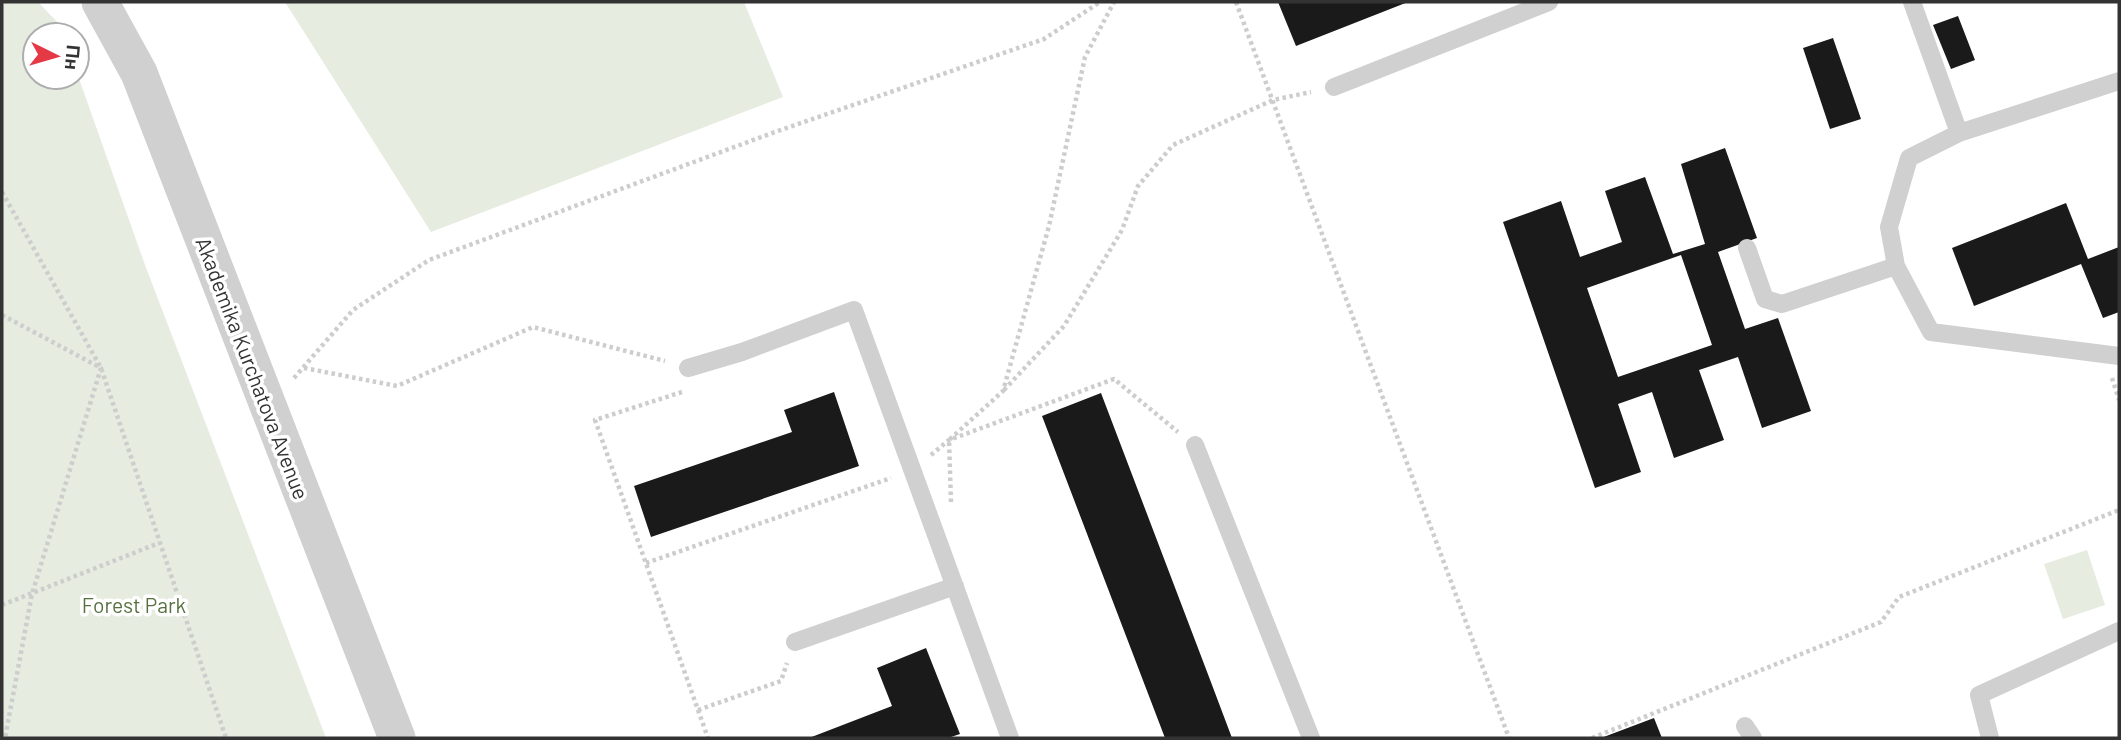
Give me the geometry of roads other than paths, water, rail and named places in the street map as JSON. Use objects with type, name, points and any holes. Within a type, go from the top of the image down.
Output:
[{"type":"street","name":"Akademika Kurchatova Avenue","points":[[100,2],[139,72],[397,738]]},
{"type":"lane","points":[[1334,88],[1549,2]]},
{"type":"lane","points":[[1912,2],[1959,133]]},
{"type":"lane","points":[[2119,81],[1959,133],[1909,158],[1889,227],[1896,266],[1931,332],[2119,356]]},
{"type":"lane","points":[[1748,248],[1765,299],[1782,303],[1896,266]]},
{"type":"lane","points":[[688,368],[742,352],[854,310],[1010,738]]},
{"type":"lane","points":[[1195,446],[1311,738]]},
{"type":"lane","points":[[795,642],[955,586]]},
{"type":"lane","points":[[1990,738],[1979,695],[2119,631]]},
{"type":"park label","name":"Forest Park","points":[[134,604]]}]
